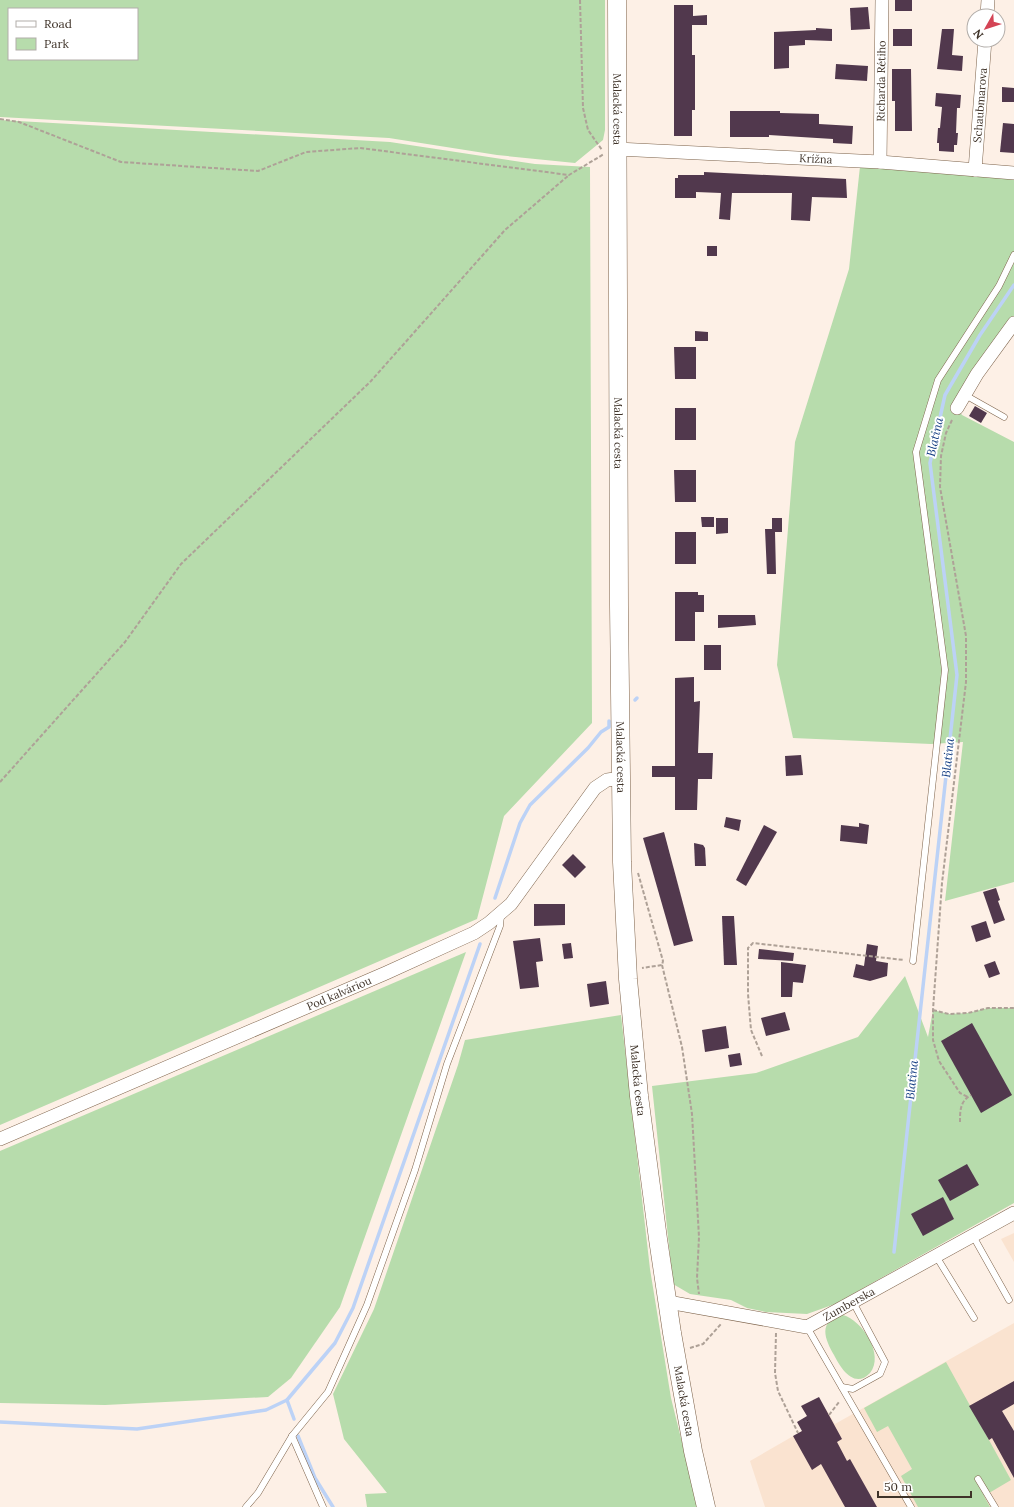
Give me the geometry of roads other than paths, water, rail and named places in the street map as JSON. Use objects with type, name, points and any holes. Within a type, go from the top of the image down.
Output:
[{"type":"main road","name":"Malacká cesta","points":[[617,0],[611,151],[621,700],[622,862],[628,970],[639,1096],[668,1302],[693,1451],[706,1507]]},
{"type":"street","name":"Richarda Rétiho","points":[[880,162],[882,0]]},
{"type":"street","name":"Schaubmarova","points":[[975,170],[984,48]]},
{"type":"street","name":"Krížna","points":[[611,151],[880,162],[1014,173]]},
{"type":"street","points":[[957,408],[977,374],[1014,323]]},
{"type":"street","name":"Pod kalváriou","points":[[0,1138],[424,957],[474,933],[502,914],[511,904],[595,788],[607,780],[622,778]]},
{"type":"street","name":"Zumberska","points":[[808,1327],[1014,1213]]},
{"type":"street","points":[[668,1302],[808,1327]]},
{"type":"lane","points":[[913,961],[945,670],[916,452],[938,380],[999,286],[1014,255]]},
{"type":"lane","points":[[965,395],[1004,417]]},
{"type":"lane","points":[[246,1507],[258,1493],[292,1436],[328,1392],[367,1305],[415,1170],[448,1064],[500,926],[502,914]]},
{"type":"lane","points":[[973,1236],[1009,1300]]},
{"type":"lane","points":[[936,1256],[974,1318]]},
{"type":"lane","points":[[842,1387],[853,1389],[880,1374],[885,1362],[853,1302]]},
{"type":"lane","points":[[808,1327],[911,1507]]},
{"type":"lane","points":[[292,1436],[323,1507]]},
{"type":"lane","points":[[978,1479],[995,1507]]},
{"type":"waterway","name":"Blatina","points":[[894,1252],[957,675],[930,463],[945,395],[980,335],[1014,285]]},
{"type":"waterway","points":[[495,898],[520,823],[530,805],[588,748],[601,732],[609,727],[609,721]]},
{"type":"waterway","points":[[0,1422],[137,1429],[266,1410],[287,1400],[335,1343],[353,1308],[480,944]]},
{"type":"waterway","points":[[287,1400],[294,1419]]},
{"type":"waterway","points":[[298,1436],[315,1478],[333,1507]]}]
